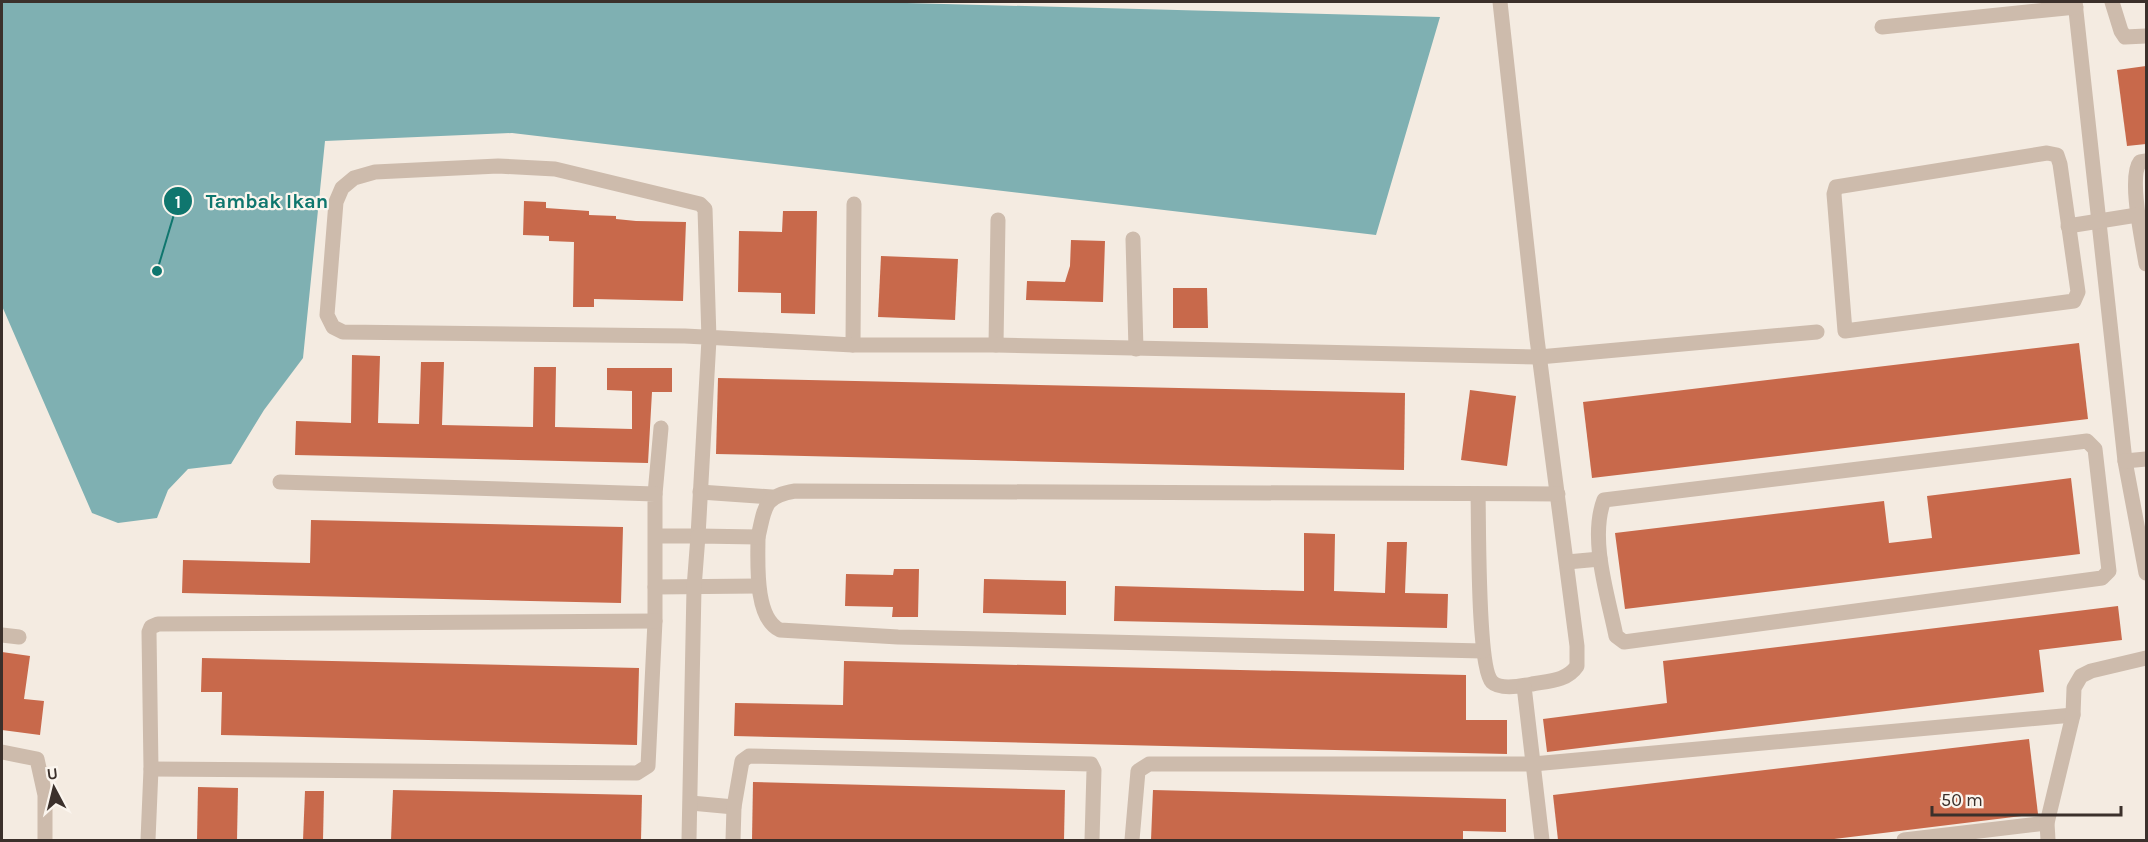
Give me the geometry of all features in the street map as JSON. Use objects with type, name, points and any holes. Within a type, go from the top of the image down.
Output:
[{"type":"street","points":[[1478,494],[1483,651],[1493,683],[1499,686],[1524,686],[1564,678],[1577,666],[1577,645],[1539,357],[1500,2]]},
{"type":"street","points":[[2112,2],[2125,37],[2146,36]]},
{"type":"street","points":[[1882,27],[2076,4],[2125,461],[2146,573]]},
{"type":"street","points":[[2046,153],[2057,155],[2060,164],[2068,226],[2078,292],[2074,301],[1845,331],[1834,194],[1836,187],[2046,153]]},
{"type":"street","points":[[2146,162],[2140,162],[2136,169],[2137,215],[2146,264]]},
{"type":"street","points":[[689,840],[694,588],[709,339],[706,216],[700,204],[555,169],[498,166],[375,172],[354,178],[342,188],[336,202],[327,315],[333,327],[343,332],[685,336],[709,339],[854,345],[996,345],[1539,357],[1817,332]]},
{"type":"street","points":[[854,204],[854,345]]},
{"type":"street","points":[[2068,226],[2137,215]]},
{"type":"street","points":[[996,345],[998,220]]},
{"type":"street","points":[[1133,240],[1136,349]]},
{"type":"street","points":[[151,769],[637,773],[648,765],[655,621],[657,536],[655,494],[661,428]]},
{"type":"street","points":[[2087,441],[2095,449],[2109,571],[2102,578],[1624,642],[1616,636],[1600,559],[1601,508],[1604,500],[1612,497],[2087,441]]},
{"type":"street","points":[[2125,461],[2146,459]]},
{"type":"street","points":[[280,482],[655,494]]},
{"type":"street","points":[[700,492],[772,497],[795,491],[1558,494]]},
{"type":"street","points":[[772,497],[765,507],[758,537],[758,586],[770,623],[780,630],[898,637],[1483,651]]},
{"type":"street","points":[[657,536],[758,537]]},
{"type":"street","points":[[1567,562],[1600,559]]},
{"type":"street","points":[[655,587],[758,586]]},
{"type":"street","points":[[148,840],[151,769],[149,632],[151,627],[158,624],[655,621]]},
{"type":"street","points":[[2,635],[19,637]]},
{"type":"street","points":[[2048,840],[2048,823],[2073,715],[2074,688],[2081,676],[2091,671],[2146,658]]},
{"type":"street","points":[[1524,686],[1542,840]]},
{"type":"street","points":[[1132,840],[1138,771],[1149,764],[1533,764],[2073,715]]},
{"type":"street","points":[[2,752],[37,759],[45,795],[45,840]]},
{"type":"street","points":[[733,840],[734,807],[742,761],[749,756],[1091,764],[1094,770],[1092,840]]},
{"type":"street","points":[[691,803],[734,807]]},
{"type":"street","points":[[1904,840],[2048,823]]},
{"type":"water","points":[[2,2],[870,2],[1440,17],[1376,235],[512,133],[325,141],[303,358],[264,410],[231,464],[188,469],[168,490],[157,518],[118,523],[92,513],[2,306]]},
{"type":"building","points":[[2146,66],[2146,144],[2127,146],[2117,70]]},
{"type":"building","points":[[524,201],[546,202],[546,208],[589,211],[589,215],[616,216],[616,219],[686,222],[683,301],[594,299],[594,307],[573,307],[574,242],[549,241],[549,236],[523,235]]},
{"type":"building","points":[[783,211],[817,211],[815,314],[781,313],[781,293],[738,292],[739,231],[782,232]]},
{"type":"building","points":[[1071,240],[1105,241],[1103,302],[1026,300],[1027,281],[1065,282],[1070,266]]},
{"type":"building","points":[[881,256],[958,259],[955,320],[878,317]]},
{"type":"building","points":[[1173,288],[1207,288],[1208,328],[1173,328]]},
{"type":"building","points":[[2079,343],[2088,419],[1592,478],[1583,402]]},
{"type":"building","points":[[352,355],[380,356],[378,423],[419,424],[421,362],[444,362],[442,425],[533,427],[534,367],[556,367],[555,427],[632,429],[632,391],[607,390],[607,368],[672,368],[672,392],[652,392],[648,463],[295,455],[296,421],[351,423]]},
{"type":"building","points":[[718,378],[1405,393],[1404,470],[716,454]]},
{"type":"building","points":[[1470,390],[1516,396],[1507,466],[1461,460]]},
{"type":"building","points":[[2071,478],[2080,554],[1625,609],[1615,533],[1884,501],[1889,543],[1932,538],[1927,496]]},
{"type":"building","points":[[311,520],[623,527],[621,603],[182,593],[183,560],[310,563]]},
{"type":"building","points":[[1304,533],[1335,534],[1334,591],[1385,593],[1387,542],[1407,542],[1405,593],[1448,594],[1447,628],[1114,621],[1115,586],[1304,591]]},
{"type":"building","points":[[894,569],[919,569],[918,617],[892,617],[893,607],[845,606],[846,574],[893,575]]},
{"type":"building","points":[[984,579],[1066,581],[1066,615],[983,613]]},
{"type":"building","points":[[2118,606],[2122,640],[2039,650],[2044,692],[1547,752],[1543,719],[1667,703],[1663,661]]},
{"type":"building","points":[[2,652],[30,656],[24,699],[44,701],[40,735],[2,730]]},
{"type":"building","points":[[202,658],[639,668],[637,745],[221,735],[222,692],[201,692]]},
{"type":"building","points":[[844,661],[1466,675],[1466,720],[1507,720],[1507,754],[734,736],[735,703],[843,705]]},
{"type":"building","points":[[2029,739],[2038,814],[1826,840],[1558,840],[1553,795]]},
{"type":"building","points":[[753,782],[1065,790],[1064,840],[752,840]]},
{"type":"building","points":[[198,787],[238,788],[237,840],[197,840]]},
{"type":"building","points":[[393,790],[642,795],[641,840],[391,840]]},
{"type":"building","points":[[1153,790],[1506,799],[1506,832],[1463,831],[1463,840],[1151,840]]},
{"type":"building","points":[[305,791],[324,791],[323,840],[303,840]]},
{"type":"place","name":"Tambak Ikan","points":[[157,271]]}]
